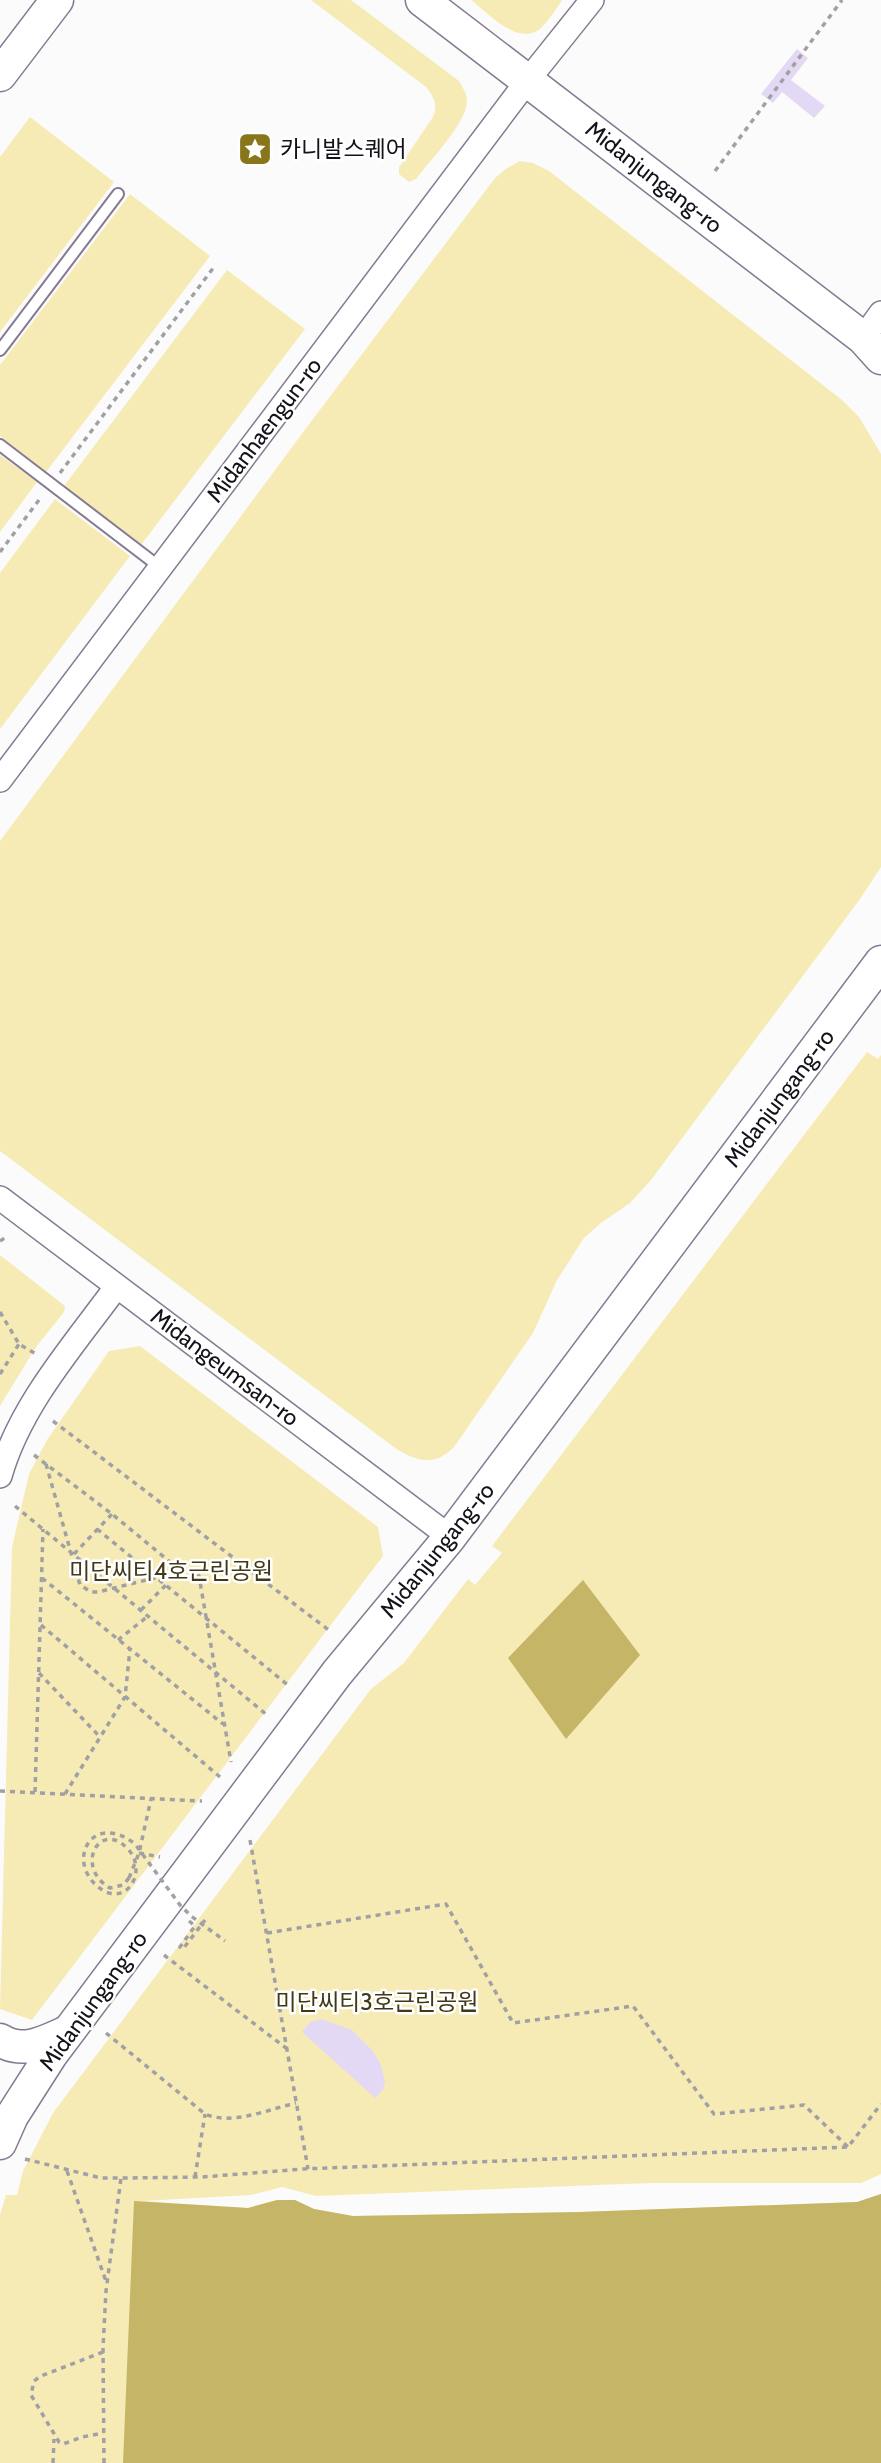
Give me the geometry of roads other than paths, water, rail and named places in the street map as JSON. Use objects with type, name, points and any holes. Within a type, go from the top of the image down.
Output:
[{"type":"street","points":[[0,75],[57,0]]},
{"type":"street","name":"Midanjungang-ro","points":[[422,0],[875,337]]},
{"type":"street","name":"Midanhaengun-ro","points":[[0,780],[528,80],[592,0]]},
{"type":"street","name":"Midanjungang-ro","points":[[9,2131],[69,2031],[337,1673],[450,1537],[881,962]]},
{"type":"street","name":"Midangeumsan-ro","points":[[0,1198],[450,1537]]},
{"type":"street","points":[[0,1476],[5,1457],[31,1405],[117,1286]]},
{"type":"street","points":[[0,2040],[24,2047],[44,2043],[69,2031]]},
{"type":"lane","points":[[0,350],[118,194]]},
{"type":"lane","points":[[0,445],[161,568]]},
{"type":"place","name":"카니발스퀘어","points":[[255,149]]},
{"type":"park label","name":"미단씨티4호근린공원","points":[[171,1571]]},
{"type":"park label","name":"미단씨티3호근린공원","points":[[377,2002]]}]
